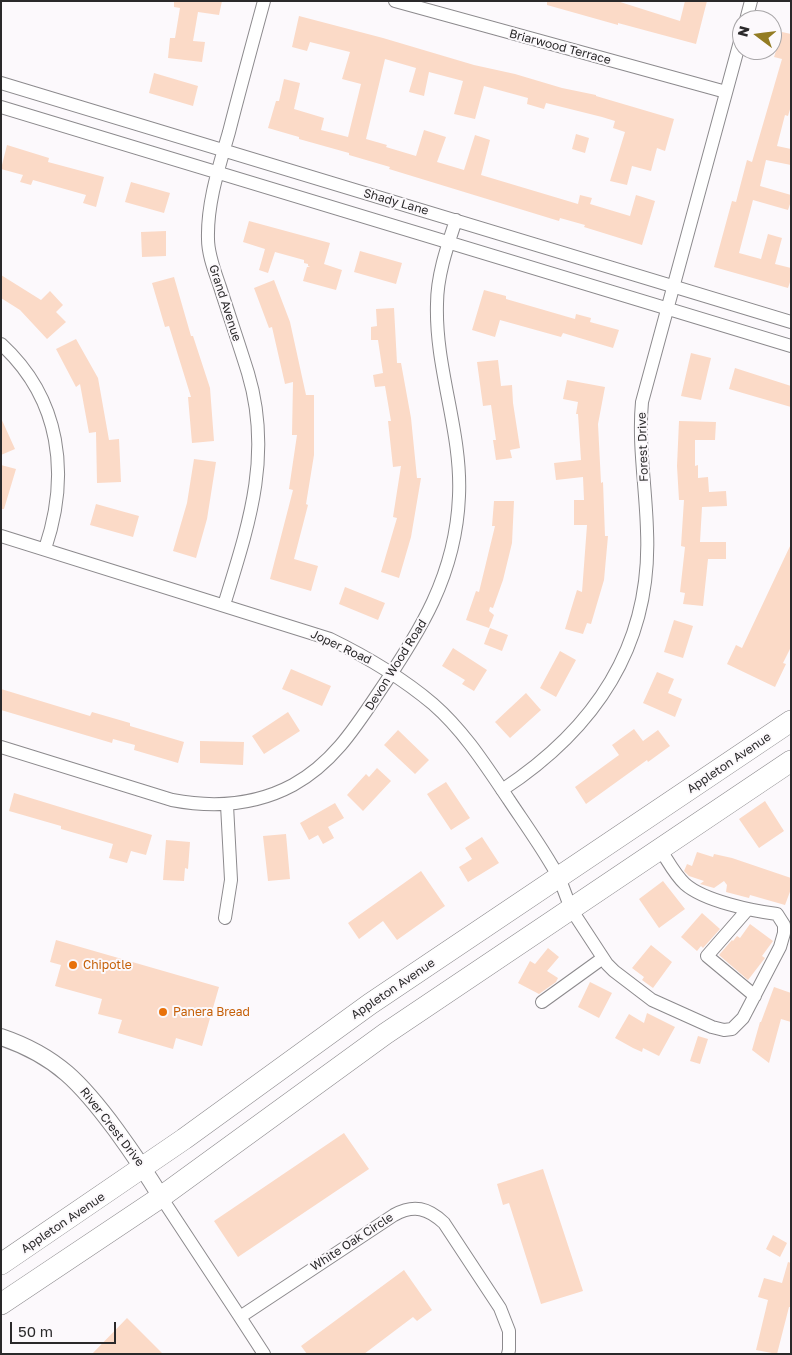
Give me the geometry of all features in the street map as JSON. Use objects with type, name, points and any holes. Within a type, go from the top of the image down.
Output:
[{"type":"main road","name":"Appleton Avenue","points":[[1,1264],[144,1168],[366,1006],[791,721]]},
{"type":"main road","points":[[1,1304],[161,1197],[384,1034],[784,766],[758,743]]},
{"type":"main road","points":[[366,1006],[384,1034]]},
{"type":"street","name":"Grand Avenue","points":[[224,605],[249,522],[258,464],[257,430],[249,375],[212,262],[208,242],[210,205],[264,1]]},
{"type":"street","name":"Briarwood Terrace","points":[[395,1],[726,92]]},
{"type":"street","name":"Forest Drive","points":[[502,790],[561,745],[579,726],[611,682],[634,631],[644,587],[647,555],[641,410],[735,60]]},
{"type":"street","name":"Shady Lane","points":[[1,83],[791,322]]},
{"type":"street","name":"Shady Lane","points":[[1,107],[791,346]]},
{"type":"street","name":"Devon Wood Road","points":[[1,747],[172,800],[196,805],[246,802],[270,795],[292,786],[322,765],[340,747],[417,635],[434,602],[450,560],[455,537],[459,496],[458,459],[438,334],[436,303],[440,275],[456,220]]},
{"type":"street","points":[[1,344],[25,370],[37,389],[44,402],[55,434],[59,463],[58,500],[52,531],[45,550]]},
{"type":"street","name":"Joper Road","points":[[1,536],[330,639],[374,662],[409,685],[434,706],[481,758],[559,877],[571,909],[603,958],[614,971],[652,1000],[712,1027],[724,1030],[732,1029],[742,1018],[755,996]]},
{"type":"street","points":[[225,918],[231,880],[227,804]]},
{"type":"street","points":[[660,849],[684,883],[691,889],[748,909],[778,914],[784,925],[780,948],[755,996],[707,956],[748,909]]},
{"type":"street","points":[[542,1002],[603,958]]},
{"type":"street","name":"River Crest Drive","points":[[1,1038],[33,1050],[67,1072],[90,1095],[144,1168],[161,1197]]},
{"type":"street","points":[[161,1197],[264,1354]]},
{"type":"street","name":"White Oak Circle","points":[[240,1317],[394,1214],[415,1208],[434,1214],[444,1223],[500,1308],[509,1331],[508,1354]]},
{"type":"building","points":[[174,1],[222,1],[219,15],[198,12],[193,41],[205,42],[202,62],[168,58],[170,38],[175,38],[180,8],[174,7]]},
{"type":"building","points":[[547,1],[617,1],[680,21],[685,1],[707,1],[696,44],[547,5]]},
{"type":"building","points":[[299,16],[474,65],[596,95],[674,119],[665,151],[657,148],[651,171],[632,166],[627,185],[610,181],[625,132],[613,128],[615,121],[546,103],[544,109],[527,104],[528,98],[484,86],[475,119],[454,114],[463,81],[429,72],[424,96],[409,92],[416,68],[385,59],[366,139],[416,156],[424,130],[446,137],[437,162],[464,170],[475,135],[490,140],[481,175],[578,204],[580,195],[592,198],[590,204],[630,216],[636,195],[655,201],[642,245],[584,227],[585,225],[560,218],[559,221],[389,169],[390,167],[349,155],[349,153],[268,128],[276,101],[279,101],[284,79],[300,83],[294,109],[324,118],[321,130],[348,137],[361,84],[342,79],[350,52],[310,42],[307,51],[292,47]]},
{"type":"building","points":[[782,32],[791,34],[791,106],[788,116],[785,115],[777,146],[791,149],[791,165],[766,160],[760,186],[791,195],[791,201],[788,210],[753,200],[739,253],[761,259],[768,234],[782,238],[775,264],[791,268],[791,279],[788,288],[714,267],[732,201],[736,202],[747,160],[752,162],[782,60]]},
{"type":"building","points":[[154,73],[198,86],[193,106],[149,93]]},
{"type":"building","points":[[576,134],[589,138],[585,153],[572,149]]},
{"type":"building","points":[[7,145],[49,158],[48,162],[104,177],[96,207],[83,203],[86,195],[33,180],[31,185],[20,182],[23,175],[1,169]]},
{"type":"building","points":[[131,182],[170,193],[164,213],[125,202]]},
{"type":"building","points":[[249,221],[330,243],[324,264],[342,270],[336,290],[303,281],[307,267],[310,267],[308,264],[304,263],[304,260],[275,252],[268,273],[259,270],[265,249],[243,242]]},
{"type":"building","points":[[166,231],[166,256],[142,257],[141,232]]},
{"type":"building","points":[[360,251],[402,263],[396,284],[354,272]]},
{"type":"building","points":[[1,275],[41,300],[50,291],[63,305],[56,312],[66,322],[47,339],[20,310],[1,298]]},
{"type":"building","points":[[174,277],[191,336],[193,336],[210,388],[214,441],[192,443],[188,397],[191,397],[169,326],[165,327],[152,283]]},
{"type":"building","points":[[274,280],[290,322],[306,395],[314,395],[314,455],[306,504],[308,505],[294,559],[318,566],[311,591],[270,579],[293,490],[289,489],[297,435],[292,435],[293,382],[285,384],[272,327],[269,328],[254,288]]},
{"type":"building","points":[[484,290],[506,296],[506,299],[575,319],[576,314],[591,318],[590,322],[619,330],[613,348],[563,333],[561,337],[500,320],[495,337],[472,330]]},
{"type":"building","points":[[394,308],[397,363],[401,363],[411,418],[417,478],[421,478],[411,537],[399,578],[381,572],[397,518],[393,517],[401,466],[393,467],[388,421],[391,421],[385,386],[375,387],[373,375],[383,373],[378,340],[371,340],[371,327],[377,326],[376,309]]},
{"type":"building","points":[[76,339],[98,378],[109,440],[119,439],[121,482],[97,483],[96,432],[89,433],[80,384],[76,387],[56,349]]},
{"type":"building","points":[[691,353],[711,358],[701,400],[681,396]]},
{"type":"building","points":[[498,360],[501,386],[512,385],[520,448],[510,450],[512,458],[496,460],[493,440],[496,440],[491,405],[483,406],[477,362]]},
{"type":"building","points":[[735,368],[791,386],[791,407],[729,389]]},
{"type":"building","points":[[567,380],[605,387],[598,424],[605,536],[608,536],[604,580],[591,624],[587,623],[583,634],[565,629],[577,590],[582,592],[587,525],[574,525],[574,500],[584,500],[583,477],[556,480],[554,463],[581,460],[578,414],[576,414],[578,402],[563,399]]},
{"type":"building","points":[[1,418],[15,449],[1,455]]},
{"type":"building","points":[[679,421],[716,422],[715,440],[695,440],[695,466],[698,465],[698,478],[708,477],[709,492],[726,491],[727,506],[702,507],[700,542],[726,542],[726,559],[708,559],[703,606],[683,604],[685,593],[680,592],[685,547],[681,546],[684,500],[679,500],[677,466]]},
{"type":"building","points":[[194,459],[216,462],[207,519],[196,558],[173,551],[187,503]]},
{"type":"building","points":[[1,465],[16,469],[4,509],[1,509]]},
{"type":"building","points":[[494,501],[514,501],[512,543],[503,580],[493,608],[490,607],[489,611],[494,615],[489,628],[466,620],[476,591],[479,592],[495,526],[492,526]]},
{"type":"building","points":[[96,504],[139,516],[133,537],[90,525]]},
{"type":"building","points":[[791,544],[791,647],[783,663],[786,664],[775,687],[727,664],[736,645],[742,648]]},
{"type":"building","points":[[345,587],[385,603],[378,620],[339,604]]},
{"type":"building","points":[[674,620],[693,626],[683,658],[664,652]]},
{"type":"building","points":[[490,628],[508,635],[502,651],[484,644]]},
{"type":"building","points":[[453,648],[487,670],[474,691],[462,684],[465,680],[442,666]]},
{"type":"building","points":[[560,651],[576,660],[556,697],[540,688]]},
{"type":"building","points":[[291,669],[331,686],[322,706],[282,689]]},
{"type":"building","points":[[657,672],[674,679],[668,693],[682,699],[675,717],[643,703]]},
{"type":"building","points":[[1,689],[90,716],[92,712],[130,723],[130,726],[184,742],[178,763],[134,750],[135,745],[113,739],[112,743],[1,710]]},
{"type":"building","points":[[526,693],[541,710],[510,738],[495,722]]},
{"type":"building","points":[[288,712],[300,731],[264,754],[252,736]]},
{"type":"building","points":[[634,729],[643,741],[658,730],[670,746],[648,762],[647,760],[586,804],[575,787],[619,755],[612,745]]},
{"type":"building","points":[[398,730],[429,760],[415,774],[384,745]]},
{"type":"building","points":[[200,741],[244,742],[243,765],[200,763]]},
{"type":"building","points":[[377,768],[391,781],[363,811],[347,795],[366,774],[369,777]]},
{"type":"building","points":[[446,782],[470,818],[451,830],[427,794]]},
{"type":"building","points":[[14,793],[152,835],[146,855],[131,851],[127,863],[109,858],[113,844],[9,811]]},
{"type":"building","points":[[765,801],[784,831],[759,848],[739,819]]},
{"type":"building","points":[[335,803],[344,818],[328,827],[334,838],[323,844],[318,835],[309,840],[300,823]]},
{"type":"building","points":[[286,834],[290,879],[268,881],[263,836]]},
{"type":"building","points":[[482,837],[499,863],[468,882],[459,867],[472,859],[465,848]]},
{"type":"building","points":[[166,840],[190,842],[188,869],[185,868],[184,881],[163,880]]},
{"type":"building","points":[[697,852],[713,857],[714,854],[732,858],[791,878],[791,889],[785,905],[750,895],[749,898],[726,892],[727,885],[724,881],[714,888],[700,884],[704,881],[689,876],[684,871],[687,864],[692,866]]},
{"type":"building","points":[[421,871],[445,906],[397,940],[383,921],[359,939],[348,923]]},
{"type":"building","points":[[663,881],[685,909],[659,928],[639,899]]},
{"type":"building","points":[[702,913],[720,929],[703,948],[701,946],[697,951],[681,937]]},
{"type":"building","points":[[750,924],[773,941],[762,956],[765,958],[748,980],[719,955],[732,940],[737,936],[740,938]]},
{"type":"building","points":[[56,940],[219,987],[202,1046],[176,1038],[173,1049],[118,1033],[122,1020],[98,1014],[102,999],[55,986],[61,965],[50,962]]},
{"type":"building","points":[[651,945],[672,962],[653,988],[642,980],[644,977],[632,968]]},
{"type":"building","points":[[548,948],[559,957],[547,971],[558,978],[556,982],[539,994],[518,983],[530,961],[535,964]]},
{"type":"building","points":[[590,982],[612,993],[599,1018],[578,1007]]},
{"type":"building","points":[[774,987],[791,993],[791,1022],[781,1019],[769,1063],[752,1050],[760,1022]]},
{"type":"building","points":[[647,1013],[675,1027],[659,1056],[643,1048],[642,1052],[615,1038],[629,1014],[644,1023]]},
{"type":"building","points":[[698,1036],[708,1039],[700,1064],[690,1061]]},
{"type":"building","points":[[344,1133],[369,1169],[238,1257],[214,1221]]},
{"type":"building","points":[[543,1169],[583,1291],[541,1304],[509,1203],[503,1205],[497,1184]]},
{"type":"building","points":[[773,1235],[787,1243],[780,1257],[766,1249]]},
{"type":"building","points":[[788,1262],[791,1263],[791,1307],[789,1307],[777,1354],[756,1350],[768,1300],[758,1297],[764,1278],[782,1283]]},
{"type":"building","points":[[404,1270],[432,1310],[417,1321],[413,1317],[364,1354],[307,1354],[301,1346]]},
{"type":"building","points":[[127,1318],[163,1354],[92,1354]]},
{"type":"place","name":"Chipotle","points":[[73,965]]},
{"type":"place","name":"Panera Bread","points":[[163,1012]]}]
